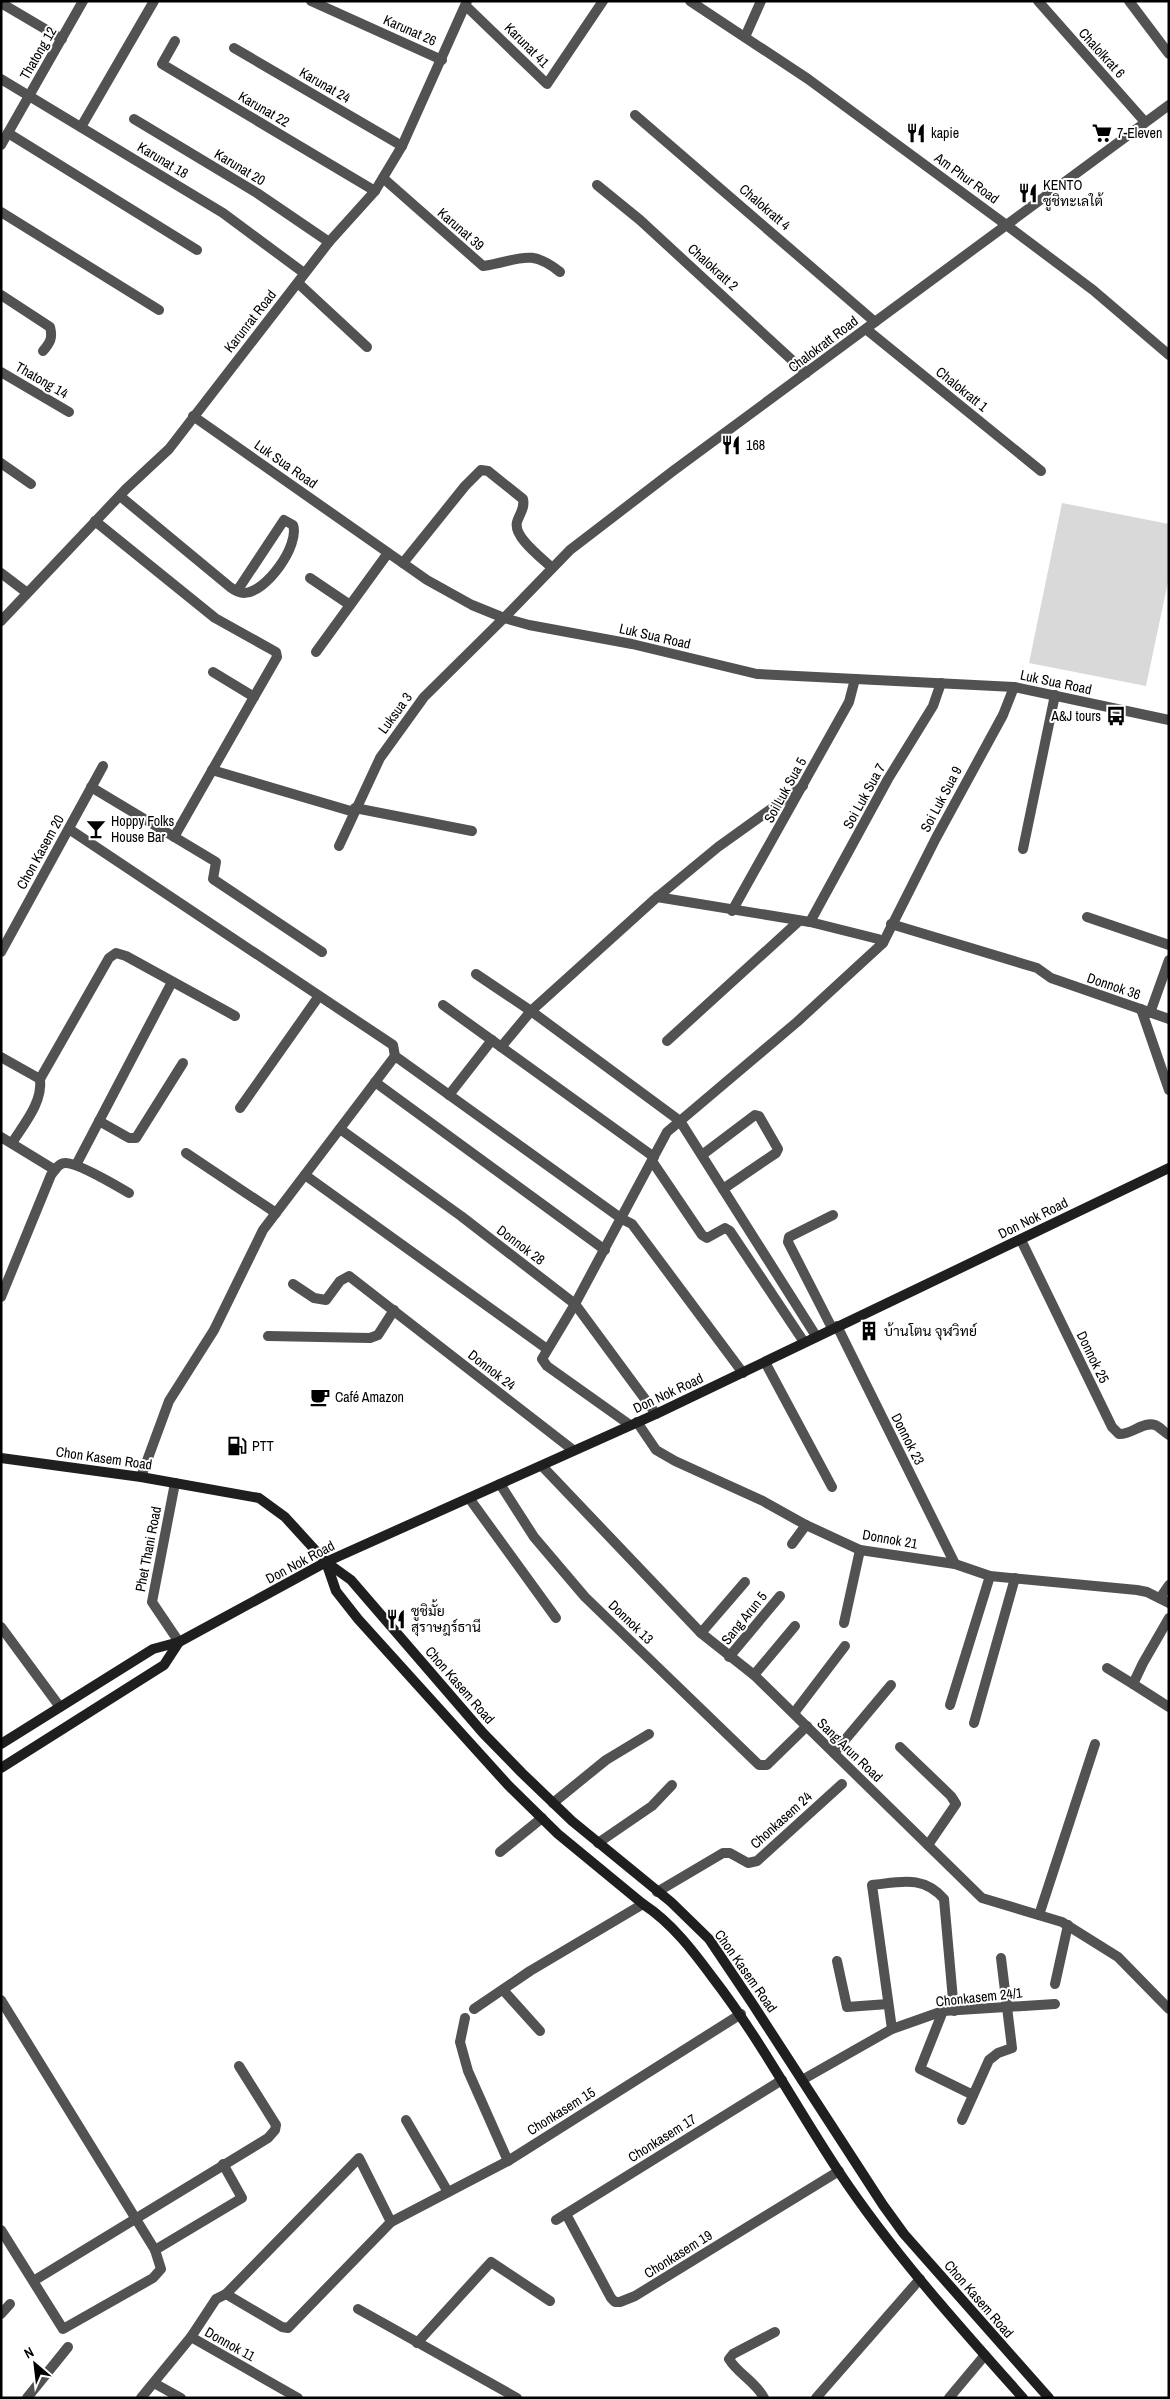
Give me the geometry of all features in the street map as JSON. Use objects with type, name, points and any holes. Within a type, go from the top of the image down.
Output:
[{"type":"main road","name":"Don Nok Road","points":[[1,1744],[153,1649],[179,1642],[326,1562],[542,1466],[572,1450],[656,1414],[834,1327],[1167,1173]]},
{"type":"main road","name":"Chon Kasem Road","points":[[1,1458],[141,1477],[259,1498],[284,1517],[326,1562],[351,1580],[483,1733],[553,1803],[598,1843],[671,1902],[708,1939],[904,2234],[1049,2398]]},
{"type":"main road","name":"Chon Kasem Road","points":[[326,1562],[336,1591],[358,1619],[508,1785],[542,1818],[643,1904],[658,1914],[694,1952],[741,2014],[839,2171],[895,2250],[1023,2398]]},
{"type":"main road","name":"Don Nok Road","points":[[1,1768],[164,1665],[179,1642]]},
{"type":"street","name":"Thatong 12","points":[[1,145],[83,1]]},
{"type":"street","points":[[82,128],[154,1]]},
{"type":"street","name":"Karunat 26","points":[[311,1],[442,60]]},
{"type":"street","name":"Karunat 41","points":[[467,4],[546,84],[603,1]]},
{"type":"street","name":"Am Phur Road","points":[[690,1],[808,79],[1005,224],[1093,290],[1169,355]]},
{"type":"street","points":[[745,37],[761,1]]},
{"type":"street","name":"Chalolkrat 6","points":[[1038,1],[1145,122]]},
{"type":"street","points":[[1129,1],[1169,54]]},
{"type":"street","points":[[1,3],[62,39]]},
{"type":"street","name":"Karunrat Road","points":[[1,621],[26,592],[95,521],[169,449],[304,273],[374,192],[402,146],[467,4]]},
{"type":"street","name":"Karunat 22","points":[[175,41],[162,64],[374,192]]},
{"type":"street","name":"Karunat 24","points":[[234,48],[402,146]]},
{"type":"street","name":"Karunat 18","points":[[1,79],[223,213],[304,273]]},
{"type":"street","name":"Chalokratt Road","points":[[504,618],[570,550],[672,471],[1169,105]]},
{"type":"street","name":"Chalokratt 4","points":[[635,115],[875,322]]},
{"type":"street","name":"Karunat 20","points":[[134,119],[257,192],[329,242]]},
{"type":"street","points":[[8,133],[198,250]]},
{"type":"street","name":"Karunat 39","points":[[382,178],[483,266],[531,256],[546,261],[560,272]]},
{"type":"street","name":"Chalokratt 2","points":[[597,185],[640,220],[806,373]]},
{"type":"street","points":[[1,212],[159,310]]},
{"type":"street","points":[[298,283],[366,347]]},
{"type":"street","points":[[1,295],[50,327],[52,334],[50,343],[43,351]]},
{"type":"street","name":"Chalokratt 1","points":[[866,329],[1041,471]]},
{"type":"street","name":"Thatong 14","points":[[1,372],[69,412]]},
{"type":"street","name":"Luk Sua Road","points":[[193,416],[427,580],[472,604],[504,618],[529,625],[632,644],[757,674],[1014,687],[1169,720]]},
{"type":"street","points":[[1,462],[31,484]]},
{"type":"street","points":[[402,563],[465,486],[481,470],[488,471],[523,499],[524,506],[517,522],[517,530],[527,544],[552,568]]},
{"type":"street","points":[[120,496],[200,563],[237,591],[244,593],[249,592],[270,578],[278,569],[290,545],[294,530],[293,525],[284,520],[237,591]]},
{"type":"street","points":[[95,521],[215,618],[276,652],[278,657],[174,837]]},
{"type":"street","points":[[316,652],[388,553]]},
{"type":"street","points":[[1,573],[26,592]]},
{"type":"street","points":[[310,578],[350,605]]},
{"type":"street","name":"Luksua 3","points":[[339,846],[380,758],[424,697],[504,618]]},
{"type":"street","points":[[213,672],[254,696]]},
{"type":"street","name":"Soi Luk Sua 5","points":[[732,911],[849,702],[855,679]]},
{"type":"street","name":"Soi Luk Sua 7","points":[[810,922],[888,779],[933,706],[941,683]]},
{"type":"street","name":"Soi Luk Sua 9","points":[[883,943],[891,924],[1002,715],[1014,687]]},
{"type":"street","points":[[1022,849],[1055,695]]},
{"type":"street","name":"Chon Kasem 20","points":[[1,952],[104,766]]},
{"type":"street","points":[[212,770],[355,810],[472,831]]},
{"type":"street","points":[[501,1047],[531,1011],[658,897],[718,847],[803,786]]},
{"type":"street","points":[[91,787],[216,862],[213,879],[322,952]]},
{"type":"street","points":[[69,829],[393,1045],[395,1056],[622,1219],[632,1224],[743,1373]]},
{"type":"street","points":[[634,1424],[547,1366],[542,1359],[547,1348],[575,1304],[605,1250],[667,1132],[797,1022],[883,943],[878,939],[810,922],[732,911],[658,897]]},
{"type":"street","points":[[1087,917],[1169,945]]},
{"type":"street","points":[[667,1042],[799,921]]},
{"type":"street","name":"Donnok 36","points":[[891,924],[1037,968],[1051,978],[1169,1019]]},
{"type":"street","points":[[12,1143],[35,1105],[41,1088],[40,1079],[109,958],[116,953],[126,956],[235,1016]]},
{"type":"street","points":[[1169,960],[1146,1011],[1159,1066],[1169,1090]]},
{"type":"street","points":[[476,974],[531,1011],[680,1121],[816,1336]]},
{"type":"street","points":[[76,1165],[172,982]]},
{"type":"street","points":[[240,1108],[319,996]]},
{"type":"street","points":[[443,1005],[653,1159],[702,1235],[707,1238],[725,1228],[730,1231],[804,1342]]},
{"type":"street","points":[[449,1096],[492,1040]]},
{"type":"street","points":[[141,1477],[169,1401],[214,1330],[263,1230],[395,1056]]},
{"type":"street","points":[[1,1057],[40,1079]]},
{"type":"street","points":[[99,1121],[129,1138],[136,1138],[183,1063]]},
{"type":"street","points":[[375,1082],[605,1250]]},
{"type":"street","points":[[702,1155],[755,1114],[759,1116],[772,1136],[778,1146],[776,1153],[723,1189]]},
{"type":"street","name":"Donnok 28","points":[[340,1129],[461,1216],[575,1304],[656,1414]]},
{"type":"street","points":[[1,1136],[55,1170]]},
{"type":"street","points":[[186,1153],[276,1213]]},
{"type":"street","points":[[1,1297],[5,1278],[55,1170],[65,1163],[76,1165],[129,1193]]},
{"type":"street","points":[[305,1175],[547,1348]]},
{"type":"street","name":"Donnok 23","points":[[833,1215],[789,1237],[788,1242],[834,1327],[955,1564]]},
{"type":"street","name":"Donnok 25","points":[[1021,1240],[1112,1427],[1118,1434],[1126,1434],[1147,1424],[1156,1425],[1169,1435]]},
{"type":"street","name":"Donnok 24","points":[[293,1284],[314,1298],[326,1300],[340,1281],[349,1276],[572,1450]]},
{"type":"street","points":[[268,1336],[370,1338],[378,1335],[394,1310]]},
{"type":"street","points":[[765,1362],[832,1487]]},
{"type":"street","name":"Donnok 21","points":[[634,1424],[656,1450],[675,1461],[763,1501],[806,1526],[860,1550],[955,1564],[990,1576],[1138,1590],[1165,1600]]},
{"type":"street","name":"Sang Arun Road","points":[[542,1466],[701,1633],[729,1657],[754,1674],[982,1898],[1068,1926],[1118,1957],[1169,2009]]},
{"type":"street","name":"Phet Thani Road","points":[[175,1483],[152,1602],[179,1642]]},
{"type":"street","name":"Donnok 13","points":[[500,1484],[534,1537],[586,1597],[759,1765],[767,1765],[807,1726]]},
{"type":"street","points":[[469,1498],[556,1618]]},
{"type":"street","points":[[792,1544],[806,1526]]},
{"type":"street","points":[[844,1623],[860,1550]]},
{"type":"street","points":[[950,1705],[990,1576]]},
{"type":"street","points":[[974,1723],[1015,1578]]},
{"type":"street","points":[[701,1633],[745,1582]]},
{"type":"street","points":[[1165,1600],[1169,1586]]},
{"type":"street","name":"Sang Arun 5","points":[[729,1657],[780,1596]]},
{"type":"street","points":[[1133,1684],[1169,1618]]},
{"type":"street","points":[[754,1674],[795,1626]]},
{"type":"street","points":[[1,1627],[60,1707]]},
{"type":"street","points":[[794,1713],[845,1646]]},
{"type":"street","points":[[1107,1668],[1169,1707]]},
{"type":"street","points":[[834,1753],[891,1685]]},
{"type":"street","points":[[553,1803],[606,1760],[649,1734]]},
{"type":"street","points":[[1039,1915],[1095,1744]]},
{"type":"street","points":[[900,1747],[951,1796],[956,1804],[928,1845]]},
{"type":"street","name":"Chonkasem 24","points":[[657,1892],[723,1852],[730,1853],[748,1863],[756,1861],[842,1784]]},
{"type":"street","points":[[598,1843],[652,1806],[672,1785]]},
{"type":"street","points":[[500,1852],[542,1818]]},
{"type":"street","points":[[892,2029],[872,1885],[919,1881],[937,1891],[944,1899],[948,2011],[921,2062],[920,2069],[973,2095]]},
{"type":"street","points":[[474,2009],[643,1904]]},
{"type":"street","points":[[1054,1984],[1068,1926]]},
{"type":"street","points":[[962,2120],[989,2060],[998,2053],[1012,2048],[1001,1958]]},
{"type":"street","points":[[837,1961],[846,2007],[888,2004]]},
{"type":"street","points":[[503,1990],[540,2031]]},
{"type":"street","points":[[1,2000],[155,2250],[162,2269],[153,2278],[63,2329],[1,2230]]},
{"type":"street","name":"Chonkasem 24/1","points":[[802,2080],[892,2029],[948,2011],[1055,2004]]},
{"type":"street","name":"Chonkasem 15","points":[[226,2294],[282,2327],[288,2328],[391,2222],[508,2161],[741,2014]]},
{"type":"street","points":[[465,2018],[460,2042],[468,2071],[508,2161]]},
{"type":"street","points":[[34,2280],[268,2138],[275,2130],[276,2125],[239,2066]]},
{"type":"street","name":"Chonkasem 17","points":[[556,2220],[782,2080]]},
{"type":"street","points":[[406,2120],[448,2192]]},
{"type":"street","points":[[191,2338],[216,2299],[226,2294],[359,2158],[391,2222]]},
{"type":"street","points":[[155,2250],[242,2198],[223,2164]]},
{"type":"street","name":"Chonkasem 19","points":[[566,2214],[611,2298],[615,2302],[620,2302],[635,2296],[839,2171]]},
{"type":"street","points":[[417,2343],[491,2262],[550,2302]]},
{"type":"street","points":[[816,2398],[920,2279]]},
{"type":"street","points":[[1,2314],[10,2304]]},
{"type":"street","points":[[358,2309],[517,2398]]},
{"type":"street","points":[[764,2398],[759,2390],[742,2376],[729,2359],[733,2354],[775,2332]]},
{"type":"street","name":"Donnok 11","points":[[141,2398],[191,2338],[298,2398]]},
{"type":"street","points":[[27,2398],[68,2348]]},
{"type":"street","points":[[949,2398],[985,2356]]},
{"type":"street","points":[[154,2383],[181,2398]]},
{"type":"shaded area","points":[[1062,503],[1169,524],[1169,577],[1146,686],[1029,663]]},
{"type":"place","name":"kapie","points":[[916,133]]},
{"type":"place","name":"7-Eleven","points":[[1102,133]]},
{"type":"place","name":"KENTO ซูชิทะเลใต้","points":[[1028,193]]},
{"type":"place","name":"168","points":[[731,445]]},
{"type":"place","name":"A&J tours","points":[[1116,716]]},
{"type":"place","name":"Hoppy Folks House Bar","points":[[96,829]]},
{"type":"place","name":"บ้านโตน จุฬวิทย์","points":[[869,1331]]},
{"type":"place","name":"Café Amazon","points":[[320,1397]]},
{"type":"place","name":"PTT","points":[[237,1446]]},
{"type":"place","name":"ซูชิมั้ย สุราษฎร์ธานี","points":[[396,1619]]}]
